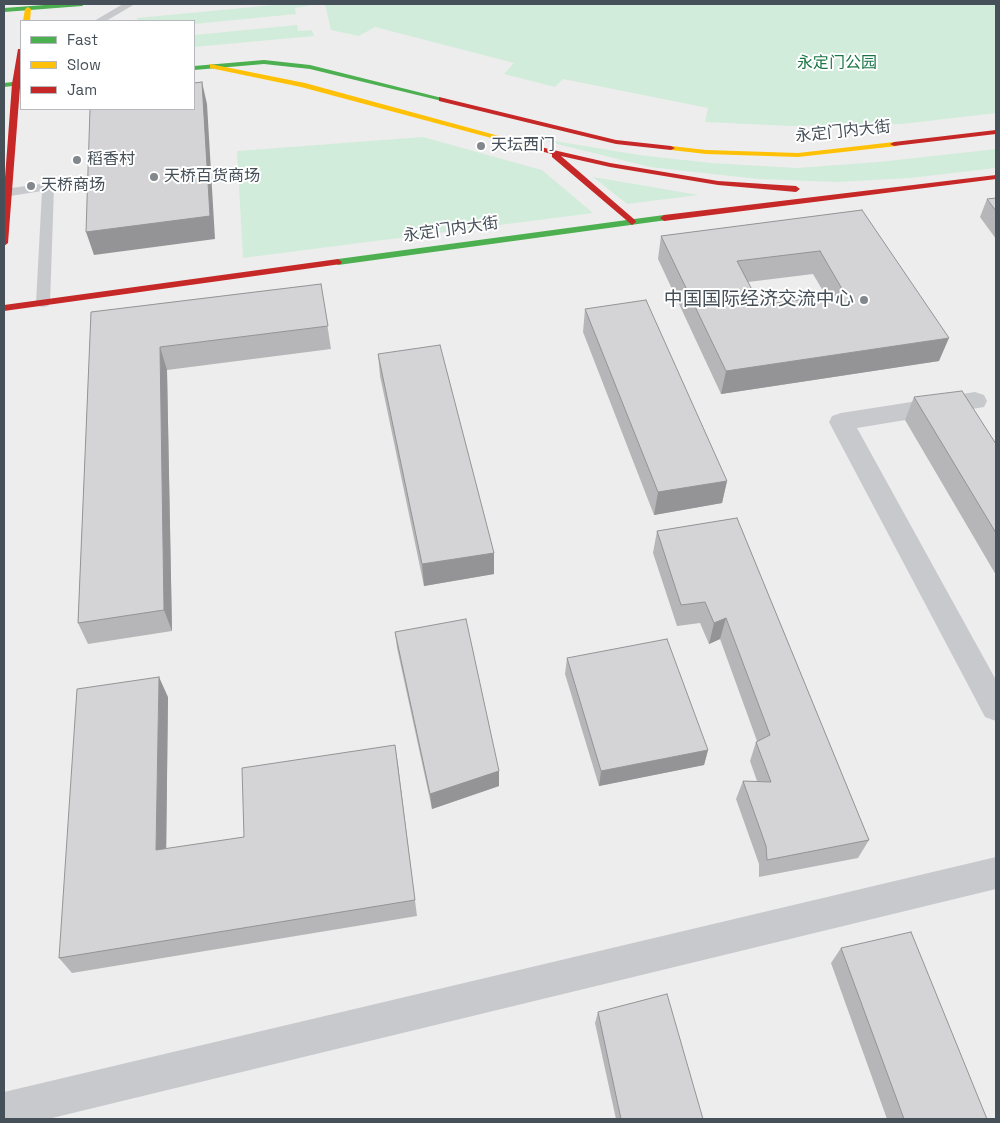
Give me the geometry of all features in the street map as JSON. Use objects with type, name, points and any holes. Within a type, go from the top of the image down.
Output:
[{"type":"street","points":[[4,10],[82,4]]},
{"type":"street","points":[[26,20],[28,9]]},
{"type":"street","name":"永定门内大街","points":[[195,68],[264,62],[310,67],[616,142],[706,152],[798,155],[996,132]]},
{"type":"street","points":[[213,66],[302,85],[552,152],[610,165],[718,183],[798,189],[902,188],[996,177]]},
{"type":"street","points":[[4,243],[6,193],[20,67]]},
{"type":"street","points":[[4,85],[19,83]]},
{"type":"street","points":[[552,152],[632,222]]},
{"type":"street","name":"永定门内大街","points":[[4,308],[632,222],[902,188]]},
{"type":"street","points":[[975,401],[841,422],[996,708]]},
{"type":"street","points":[[4,1111],[996,874]]},
{"type":"lane","points":[[101,20],[130,4]]},
{"type":"lane","points":[[6,193],[48,187],[43,303]]},
{"type":"green space","points":[[285,4],[308,4],[308,6],[295,8],[296,14],[195,24],[195,20],[137,20],[137,18]]},
{"type":"green space","name":"永定门公园","points":[[325,4],[996,4],[996,113],[902,124],[791,126],[705,122],[708,108],[563,79],[555,87],[504,74],[514,63],[375,27],[359,36],[331,30]]},
{"type":"green space","points":[[297,25],[298,31],[312,30],[314,36],[195,47],[195,35]]},
{"type":"green space","points":[[525,136],[639,155],[711,163],[797,168],[878,162],[996,149],[996,168],[910,178],[837,182],[758,179],[650,167]]},
{"type":"green space","points":[[423,137],[542,170],[593,213],[243,258],[237,151]]},
{"type":"green space","points":[[593,177],[699,195],[627,204]]},
{"type":"building","name":"天桥百货商场","points":[[202,82],[210,216],[86,232],[90,110],[195,110],[195,83]]},
{"type":"building","points":[[996,198],[996,211],[987,199]]},
{"type":"building","name":"中国国际经济交流中心","points":[[862,210],[949,338],[726,371],[661,236]],"holes":[[[820,251],[845,294],[760,305],[737,261]]]},
{"type":"building","points":[[321,284],[328,326],[160,347],[164,610],[78,623],[91,312]]},
{"type":"building","points":[[646,300],[727,481],[658,492],[585,309]]},
{"type":"building","points":[[440,345],[494,553],[422,564],[378,354]]},
{"type":"building","points":[[962,391],[996,444],[996,533],[914,397]]},
{"type":"building","points":[[737,518],[869,840],[767,860],[766,846],[743,781],[771,782],[756,742],[770,735],[726,618],[714,623],[705,602],[681,605],[657,531]]},
{"type":"building","points":[[466,619],[499,771],[430,794],[395,632]]},
{"type":"building","points":[[667,639],[708,750],[601,771],[567,658]]},
{"type":"building","points":[[159,677],[156,850],[244,837],[242,768],[395,745],[415,900],[59,958],[77,689]]},
{"type":"building","points":[[911,932],[987,1119],[904,1119],[841,948]]},
{"type":"building","points":[[667,994],[703,1119],[621,1119],[598,1012]]},
{"type":"traffic: fast","points":[[4,10],[82,4]]},
{"type":"traffic: fast","points":[[195,68],[264,62],[310,67],[442,99]]},
{"type":"traffic: fast","points":[[4,85],[20,83]]},
{"type":"traffic: fast","points":[[338,262],[664,218]]},
{"type":"traffic: slow","points":[[26,20],[28,9]]},
{"type":"traffic: slow","points":[[213,66],[302,85],[539,148]]},
{"type":"traffic: slow","points":[[671,148],[706,152],[798,155],[894,144]]},
{"type":"traffic: jam","points":[[4,243],[16,84],[20,58]]},
{"type":"traffic: jam","points":[[442,99],[616,142],[671,148]]},
{"type":"traffic: jam","points":[[894,144],[996,132]]},
{"type":"traffic: jam","points":[[539,148],[610,165],[718,183],[796,189]]},
{"type":"traffic: jam","points":[[555,155],[632,222]]},
{"type":"traffic: jam","points":[[664,218],[996,177]]},
{"type":"traffic: jam","points":[[4,308],[338,262]]},
{"type":"place","name":"天坛西门","points":[[481,146]]},
{"type":"place","name":"稻香村","points":[[77,160]]},
{"type":"place","name":"天桥百货商场","points":[[154,177]]},
{"type":"place","name":"天桥商场","points":[[31,186]]},
{"type":"place","name":"中国国际经济交流中心","points":[[864,300]]}]
